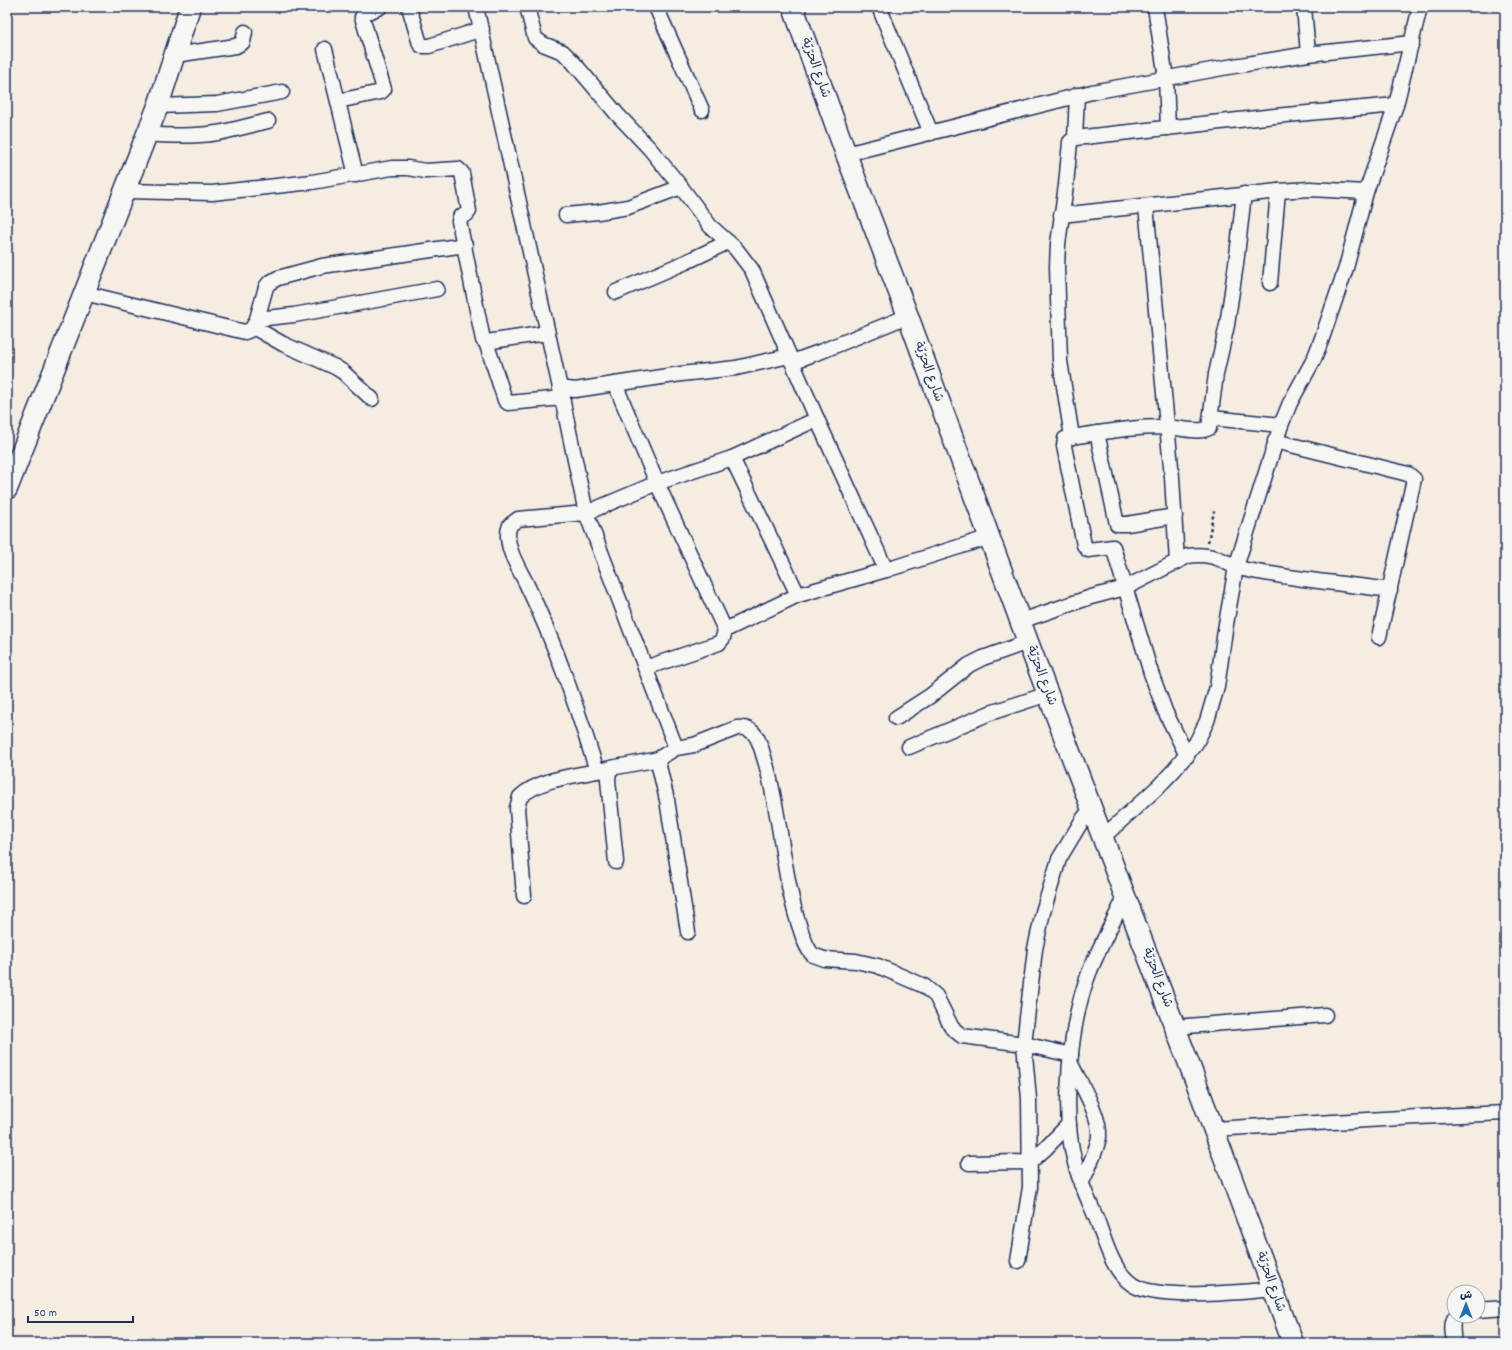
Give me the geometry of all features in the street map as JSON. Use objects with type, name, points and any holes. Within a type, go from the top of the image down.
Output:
[{"type":"main road","points":[[7,489],[158,106],[190,7]]},
{"type":"main road","name":"شارع الحرّيّة","points":[[793,7],[846,154],[908,316],[1028,642],[1126,896],[1293,1343]]},
{"type":"street","points":[[338,101],[380,92],[384,89],[362,17],[365,12],[380,7]]},
{"type":"street","points":[[409,7],[420,44],[422,46],[429,46],[482,29]]},
{"type":"street","points":[[476,7],[586,513],[676,748]]},
{"type":"street","points":[[528,7],[535,38],[543,44],[563,52],[574,62],[617,114],[650,149],[710,226],[741,255],[752,270],[790,359],[886,570]]},
{"type":"street","points":[[656,7],[702,110]]},
{"type":"street","points":[[879,7],[931,133]]},
{"type":"street","points":[[1155,7],[1166,78],[1168,128]]},
{"type":"street","points":[[1304,7],[1308,54]]},
{"type":"street","points":[[1103,837],[1158,787],[1187,756],[1201,734],[1212,709],[1217,687],[1236,567],[1280,425],[1316,353],[1346,268],[1366,192],[1396,105],[1420,7]]},
{"type":"street","points":[[175,55],[236,46],[243,42],[245,32]]},
{"type":"street","points":[[846,154],[1077,95],[1308,54],[1412,43]]},
{"type":"street","points":[[325,49],[356,175]]},
{"type":"street","points":[[158,106],[217,104],[282,92]]},
{"type":"street","points":[[1075,138],[1077,95]]},
{"type":"street","points":[[1072,437],[1060,361],[1057,267],[1061,215],[1066,185],[1070,142],[1075,138],[1275,116],[1396,105]]},
{"type":"street","points":[[146,134],[170,136],[218,133],[268,121]]},
{"type":"street","points":[[124,191],[212,193],[305,183],[356,175],[379,169],[408,168],[418,170],[460,170],[463,177],[469,211],[467,214],[459,218],[482,338],[486,342],[505,400],[508,403],[575,390],[681,374],[736,368],[790,359],[822,352],[908,316]]},
{"type":"street","points":[[566,214],[598,212],[628,207],[681,187]]},
{"type":"street","points":[[1061,215],[1278,191],[1310,189],[1366,192]]},
{"type":"street","points":[[1270,283],[1278,191]]},
{"type":"street","points":[[1097,433],[1120,543],[1113,546],[1088,550],[1084,545],[1064,446],[1065,439],[1097,433],[1137,429],[1167,428],[1204,430],[1209,428],[1216,374],[1227,325],[1244,194]]},
{"type":"street","points":[[1146,206],[1175,516],[1177,562]]},
{"type":"street","points":[[616,292],[728,242]]},
{"type":"street","points":[[84,293],[241,332],[248,332],[255,323],[266,287],[269,283],[278,278],[322,266],[464,245]]},
{"type":"street","points":[[255,323],[436,289]]},
{"type":"street","points":[[255,323],[283,344],[343,372],[372,399]]},
{"type":"street","points":[[486,342],[547,333]]},
{"type":"street","points":[[616,384],[657,483],[725,630],[723,638],[719,643],[645,668]]},
{"type":"street","points":[[1211,418],[1280,425]]},
{"type":"street","points":[[597,771],[557,655],[537,605],[512,552],[508,540],[510,525],[518,519],[586,513],[657,483],[732,458],[817,419]]},
{"type":"street","points":[[1275,441],[1402,473],[1414,479],[1379,637]]},
{"type":"street","points":[[732,458],[798,595]]},
{"type":"street","points":[[1117,524],[1127,524],[1175,516]]},
{"type":"street","points":[[725,630],[798,595],[886,570],[990,537]]},
{"type":"street","points":[[1113,546],[1165,711],[1187,756]]},
{"type":"street","points":[[1021,621],[1091,597],[1125,588],[1188,556],[1194,555],[1205,555],[1223,560],[1236,567],[1390,590]]},
{"type":"street","points":[[896,718],[937,691],[969,665],[983,658],[1028,642]]},
{"type":"street","points":[[909,747],[990,713],[1048,694]]},
{"type":"street","points":[[524,896],[518,808],[520,797],[534,786],[549,781],[659,759],[676,748],[694,745],[737,728],[744,727],[748,729],[756,736],[770,779],[794,907],[806,944],[813,956],[824,959],[856,961],[878,966],[924,986],[936,996],[950,1025],[954,1031],[962,1036],[1024,1044],[1070,1058],[1098,1123],[1099,1135],[1097,1145],[1082,1184]]},
{"type":"street","points":[[659,759],[658,762],[667,800],[688,932]]},
{"type":"street","points":[[611,768],[609,771],[608,780],[616,862]]},
{"type":"street","points":[[1018,1261],[1028,1201],[1030,1162],[1030,1099],[1024,1044],[1035,949],[1049,890],[1059,859],[1083,819],[1092,808]]},
{"type":"street","points":[[1126,896],[1089,974],[1070,1058],[1069,1124],[1074,1163],[1113,1260],[1123,1275],[1133,1284],[1144,1290],[1164,1294],[1274,1289]]},
{"type":"street","points":[[1175,1027],[1325,1015]]},
{"type":"street","points":[[1213,1129],[1505,1113]]},
{"type":"street","points":[[969,1163],[1030,1162],[1069,1124]]},
{"type":"street","points":[[1486,1309],[1505,1308]]},
{"type":"street","points":[[1452,1324],[1454,1343]]},
{"type":"path","points":[[1205,555],[1214,511]]}]
